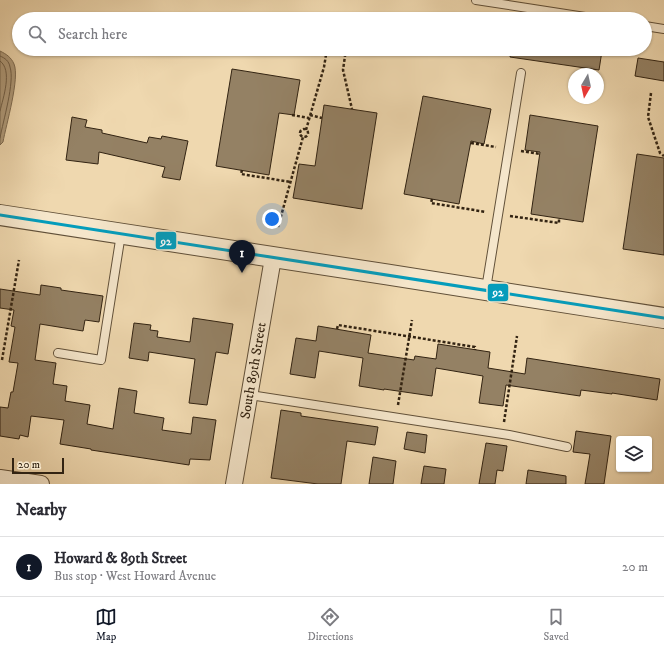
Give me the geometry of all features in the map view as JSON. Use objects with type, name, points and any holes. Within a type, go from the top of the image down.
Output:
[{"type":"street","points":[[0,215],[273,258],[486,289],[664,318]]},
{"type":"street","name":"South 89th Street","points":[[234,484],[273,258]]},
{"type":"street","points":[[0,478],[42,484]]},
{"type":"lane","points":[[476,0],[555,12]]},
{"type":"lane","points":[[652,27],[664,29]]},
{"type":"lane","points":[[486,289],[521,73]]},
{"type":"lane","points":[[58,352],[100,360],[121,234]]},
{"type":"lane","points":[[250,395],[502,434],[567,447]]},
{"type":"path","points":[[278,227],[303,137],[306,137],[308,134],[306,130],[326,56]]},
{"type":"path","points":[[345,56],[343,70],[352,109]]},
{"type":"path","points":[[651,93],[648,117],[660,153],[664,155]]},
{"type":"path","points":[[292,115],[322,118]]},
{"type":"path","points":[[303,137],[301,136],[300,132],[306,130]]},
{"type":"path","points":[[242,170],[241,174],[290,182]]},
{"type":"path","points":[[2,360],[19,260]]},
{"type":"path","points":[[396,418],[412,320]]},
{"type":"path","points":[[337,329],[338,325],[475,347],[475,350]]},
{"type":"path","points":[[502,434],[517,336]]},
{"type":"water","points":[[0,51],[11,59],[14,64],[15,80],[12,102],[3,142],[0,145]]},
{"type":"building","points":[[510,56],[601,56],[599,68],[585,68]]},
{"type":"building","points":[[638,58],[664,62],[664,81],[635,76]]},
{"type":"building","points":[[232,69],[300,80],[294,115],[279,113],[269,175],[216,166]]},
{"type":"building","points":[[423,96],[491,109],[484,144],[471,141],[459,204],[404,194]]},
{"type":"building","points":[[324,105],[377,113],[362,209],[293,198],[299,164],[315,166]]},
{"type":"building","points":[[530,115],[598,126],[583,222],[531,214],[540,152],[525,150]]},
{"type":"building","points":[[72,117],[87,120],[85,127],[102,130],[102,133],[147,143],[149,137],[161,139],[162,136],[188,141],[180,180],[162,177],[165,167],[99,152],[98,164],[66,160]]},
{"type":"building","points":[[637,154],[664,158],[664,255],[623,249]]},
{"type":"building","points":[[41,285],[61,288],[61,290],[103,296],[99,322],[85,320],[83,331],[40,324],[35,360],[56,363],[53,384],[67,386],[65,401],[90,405],[87,424],[113,429],[119,388],[137,391],[134,413],[164,418],[162,430],[191,434],[193,417],[216,420],[210,460],[190,459],[189,465],[60,444],[64,420],[31,416],[28,437],[20,435],[19,439],[0,436],[0,407],[8,408],[11,392],[13,392],[18,363],[9,362],[15,327],[11,326],[14,310],[0,308],[0,289],[40,295]]},
{"type":"building","points":[[193,318],[233,324],[228,354],[216,352],[207,405],[189,403],[195,359],[149,352],[148,361],[129,358],[134,323],[151,325],[150,330],[158,331],[157,337],[190,342]]},
{"type":"building","points":[[318,326],[371,335],[368,353],[414,360],[415,356],[436,359],[438,344],[490,352],[488,368],[525,374],[527,358],[660,379],[657,400],[581,390],[580,396],[506,385],[503,406],[479,403],[483,376],[436,368],[432,396],[384,390],[359,386],[363,358],[319,351],[315,378],[290,374],[296,338],[316,341]]},
{"type":"building","points":[[281,410],[301,413],[301,416],[378,427],[375,445],[347,441],[341,484],[318,484],[271,478]]},
{"type":"building","points":[[576,431],[611,436],[604,484],[585,484],[590,454],[573,452]]},
{"type":"building","points":[[407,432],[427,435],[425,453],[404,449]]},
{"type":"building","points":[[486,443],[507,446],[503,471],[497,470],[495,484],[479,484]]},
{"type":"building","points":[[373,457],[396,461],[393,484],[369,484]]},
{"type":"building","points":[[424,466],[446,469],[444,484],[421,484]]},
{"type":"building","points":[[528,470],[566,476],[566,484],[526,484]]},
{"type":"transit line","name":"92","points":[[0,215],[664,318]]},
{"type":"place","name":"Howard & 89th Street","points":[[242,273]]}]
